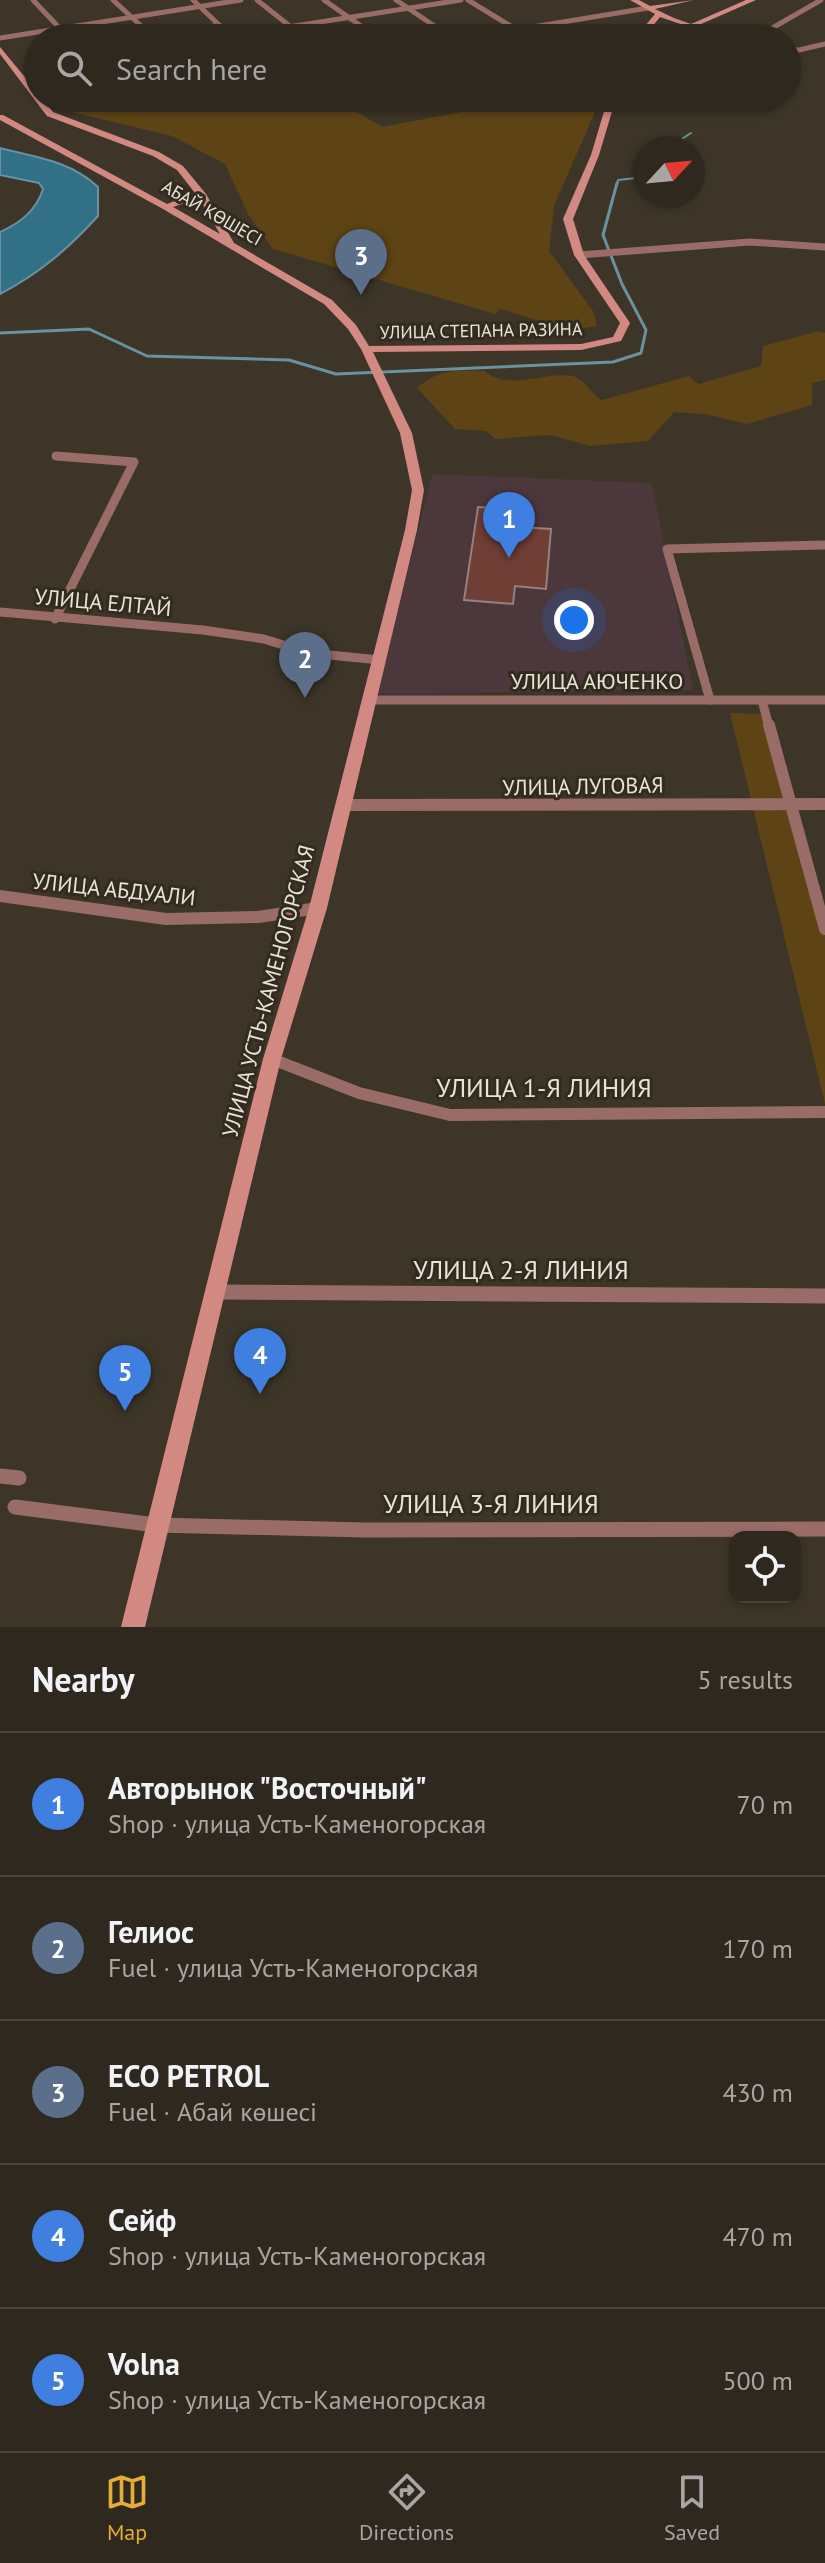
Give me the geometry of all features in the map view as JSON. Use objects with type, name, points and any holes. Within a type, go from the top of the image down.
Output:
[{"type":"main road","points":[[634,0],[681,24]]},
{"type":"main road","points":[[648,8],[690,0]]},
{"type":"main road","points":[[697,24],[752,0]]},
{"type":"main road","points":[[653,23],[659,14]]},
{"type":"main road","points":[[653,23],[681,24]]},
{"type":"main road","points":[[0,49],[24,78]]},
{"type":"main road","points":[[50,112],[61,120],[156,154],[180,168],[201,194],[230,244]]},
{"type":"main road","name":"УЛИЦА СТЕПАНА РАЗИНА","points":[[366,349],[581,347],[617,339],[625,323],[579,255],[568,219],[595,155],[608,112]]},
{"type":"main road","name":"АБАЙ КӨШЕСІ","points":[[0,117],[166,207],[328,302],[352,327],[378,376]]},
{"type":"main road","points":[[166,207],[201,194]]},
{"type":"main road","name":"УЛИЦА УСТЬ-КАМЕНОГОРСКАЯ","points":[[133,1627],[272,1059],[318,908],[380,660],[418,490],[410,445],[378,376]]},
{"type":"street","points":[[33,0],[55,24]]},
{"type":"street","points":[[113,0],[139,24]]},
{"type":"street","points":[[193,0],[218,24]]},
{"type":"street","points":[[86,24],[241,0]]},
{"type":"street","points":[[257,0],[287,24]]},
{"type":"street","points":[[324,0],[358,24]]},
{"type":"street","points":[[396,0],[431,24]]},
{"type":"street","points":[[311,24],[461,0]]},
{"type":"street","points":[[468,0],[508,24]]},
{"type":"street","points":[[779,24],[821,0]]},
{"type":"street","points":[[547,24],[648,8]]},
{"type":"street","points":[[0,38],[24,34]]},
{"type":"street","points":[[801,50],[825,44]]},
{"type":"street","points":[[579,255],[750,242],[825,247]]},
{"type":"street","points":[[55,619],[134,462],[56,456]]},
{"type":"street","points":[[710,700],[667,549],[825,545]]},
{"type":"street","name":"УЛИЦА ЕЛТАЙ","points":[[0,612],[203,630],[264,639],[309,653],[380,660]]},
{"type":"street","name":"УЛИЦА АЮЧЕНКО","points":[[370,700],[825,700]]},
{"type":"street","points":[[762,700],[825,929]]},
{"type":"street","name":"УЛИЦА ЛУГОВАЯ","points":[[342,805],[825,804]]},
{"type":"street","name":"УЛИЦА АБДУАЛИ","points":[[0,896],[166,919],[258,917],[318,908]]},
{"type":"street","name":"УЛИЦА 1-Я ЛИНИЯ","points":[[272,1059],[323,1083],[411,1109],[450,1115],[825,1112]]},
{"type":"street","name":"УЛИЦА 2-Я ЛИНИЯ","points":[[216,1292],[825,1296]]},
{"type":"street","points":[[0,1476],[19,1478]]},
{"type":"street","name":"УЛИЦА 3-Я ЛИНИЯ","points":[[15,1507],[156,1525],[365,1530],[825,1529]]},
{"type":"shaded area","points":[[72,112],[357,112],[382,127],[461,112],[595,112],[554,206],[549,251],[593,311],[597,326],[569,330],[501,309],[495,314],[273,249],[248,214],[225,164],[172,136]]},
{"type":"shaded area","points":[[819,331],[825,333],[825,380],[812,383],[812,405],[747,424],[705,414],[674,412],[648,441],[591,446],[550,435],[495,439],[486,431],[455,429],[417,388],[441,374],[457,371],[485,371],[504,380],[561,375],[580,380],[602,400],[689,376],[698,384],[761,366],[763,346]]},
{"type":"shaded area","points":[[432,474],[652,483],[693,690],[377,694]]},
{"type":"shaded area","points":[[730,713],[766,714],[825,935],[825,1104]]},
{"type":"water","points":[[0,148],[52,161],[87,178],[98,187],[98,216],[53,260],[0,294],[0,232],[26,215],[43,189],[39,183],[0,175]]},
{"type":"building","points":[[478,507],[522,510],[520,527],[551,529],[546,589],[515,586],[513,604],[464,600]]},
{"type":"waterway","points":[[686,136],[691,133]]},
{"type":"waterway","points":[[617,185],[618,180],[633,178]]},
{"type":"waterway","points":[[0,333],[89,329],[147,356],[289,360],[336,374],[613,362],[641,353],[646,330],[622,284],[603,235],[617,183]]},
{"type":"place","name":"ECO PETROL","points":[[361,295]]},
{"type":"place","name":"Авторынок \"Восточный\"","points":[[509,558]]},
{"type":"place","name":"Гелиос","points":[[305,698]]},
{"type":"place","name":"Сейф","points":[[260,1394]]},
{"type":"place","name":"Volna","points":[[125,1411]]}]
